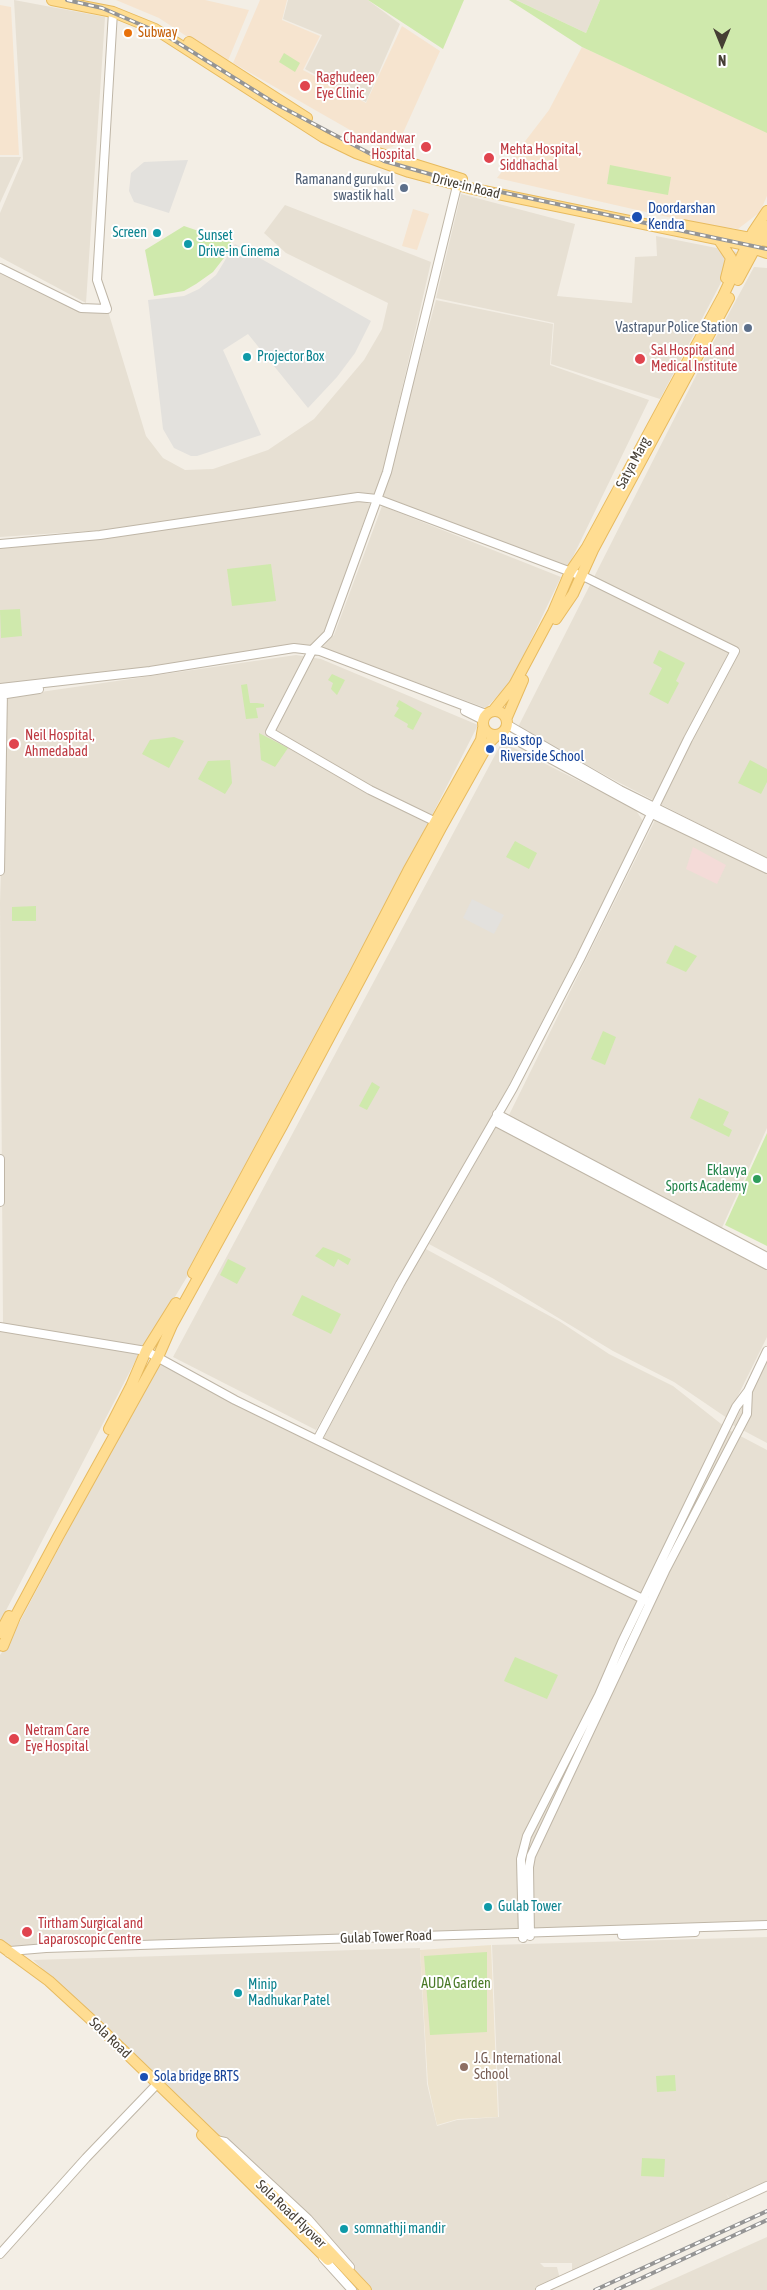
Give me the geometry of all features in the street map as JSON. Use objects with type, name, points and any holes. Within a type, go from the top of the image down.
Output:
[{"type":"main road","name":"Drive-in Road","points":[[52,0],[112,12],[155,29],[323,137],[356,153],[409,172],[722,233],[756,242],[767,253]]},
{"type":"main road","name":"Drive-in Road","points":[[95,0],[134,12],[158,23],[335,135],[359,147],[458,181],[719,240],[756,242]]},
{"type":"main road","name":"Satya Marg","points":[[414,869],[488,744],[504,728],[520,687],[551,627],[582,576],[593,550],[718,321],[756,242],[767,211]]},
{"type":"main road","name":"Satya Marg","points":[[414,869],[436,822],[480,740],[486,718],[514,685],[553,612],[570,572],[587,547],[723,296],[767,226]]},
{"type":"main road","points":[[719,240],[731,258],[723,296]]},
{"type":"main road","points":[[501,712],[504,728],[488,734],[486,718],[501,712]]},
{"type":"main road","points":[[0,1633],[131,1386],[146,1351],[174,1308],[414,869]]},
{"type":"main road","points":[[1,1647],[58,1537],[158,1357],[172,1324],[294,1103],[414,869]]},
{"type":"main road","name":"Sola Road","points":[[0,1945],[49,1986],[156,2086],[214,2144]]},
{"type":"main road","name":"Sola Road Flyover","points":[[214,2144],[356,2290]]},
{"type":"main road","name":"Sola Road Flyover","points":[[214,2144],[316,2237],[366,2290]]},
{"type":"street","points":[[0,268],[81,308],[108,309],[97,280],[112,12]]},
{"type":"street","points":[[436,822],[370,790],[270,732],[312,652],[328,634],[387,472],[458,181]]},
{"type":"street","points":[[0,544],[100,535],[358,497],[377,499],[582,576],[735,651],[688,739],[580,959],[496,1117],[400,1284],[317,1440]]},
{"type":"street","points":[[0,871],[1,691],[150,676],[294,653],[312,652],[486,718]]},
{"type":"street","points":[[504,728],[654,811],[767,869]]},
{"type":"street","points":[[654,811],[767,863]]},
{"type":"street","points":[[496,1117],[767,1257]]},
{"type":"street","points":[[496,1117],[767,1265]]},
{"type":"street","points":[[0,1159],[0,1202]]},
{"type":"street","points":[[0,1322],[0,1327],[146,1351],[235,1400],[651,1603]]},
{"type":"street","points":[[526,1935],[521,1859],[527,1836],[599,1695],[642,1599],[736,1407],[748,1391],[767,1351]]},
{"type":"street","points":[[526,1935],[529,1867],[532,1856],[651,1603],[747,1414],[748,1391]]},
{"type":"street","name":"Gulab Tower Road","points":[[9,1954],[53,1948],[526,1935],[767,1925]]},
{"type":"street","points":[[526,1935],[767,1929]]},
{"type":"street","points":[[0,2254],[86,2158],[156,2086]]},
{"type":"street","points":[[352,2290],[316,2252],[213,2152],[214,2144],[225,2142],[308,2219],[372,2290]]},
{"type":"street","points":[[540,2290],[767,2186]]},
{"type":"shaded area","points":[[14,0],[105,17],[86,303],[0,257],[0,213],[23,159]]},
{"type":"shaded area","points":[[116,0],[205,0],[249,10],[227,63],[159,18]]},
{"type":"shaded area","points":[[260,0],[287,0],[282,20],[320,36],[303,70],[366,103],[402,26],[440,51],[398,144],[385,150],[233,63]]},
{"type":"shaded area","points":[[288,0],[368,0],[400,24],[366,102],[305,69],[322,35],[283,19]]},
{"type":"shaded area","points":[[516,0],[600,0],[586,33]]},
{"type":"shaded area","points":[[0,5],[11,7],[19,155],[0,155]]},
{"type":"shaded area","name":"Doordarshan Kendra","points":[[582,47],[767,131],[767,196],[760,212],[738,229],[694,223],[497,178],[549,110]]},
{"type":"shaded area","points":[[0,157],[21,157],[0,203]]},
{"type":"shaded area","points":[[188,160],[169,213],[134,202],[129,191],[131,173],[144,162]]},
{"type":"shaded area","points":[[461,194],[575,224],[557,296],[632,303],[635,257],[657,256],[656,236],[737,252],[660,399],[551,364],[554,323],[436,298]]},
{"type":"shaded area","points":[[285,205],[431,262],[383,472],[375,494],[104,530],[0,537],[0,267],[80,311],[108,311],[146,436],[163,458],[185,470],[213,469],[268,450],[314,419],[364,360],[382,329],[388,303],[286,253],[264,233]]},
{"type":"shaded area","points":[[413,209],[429,214],[417,250],[402,246]]},
{"type":"shaded area","points":[[235,244],[371,321],[355,353],[337,377],[308,408],[248,334],[223,350],[261,435],[197,456],[191,456],[174,448],[163,429],[148,300],[184,296],[199,289],[216,275]]},
{"type":"shaded area","points":[[754,267],[767,268],[767,859],[616,781],[518,727],[708,352]]},
{"type":"shaded area","points":[[436,300],[553,324],[550,365],[649,400],[566,571],[382,496]]},
{"type":"shaded area","points":[[358,501],[370,504],[325,631],[312,646],[292,645],[172,665],[0,685],[0,548],[104,537]]},
{"type":"shaded area","points":[[382,506],[561,577],[511,682],[486,708],[322,648],[334,635]]},
{"type":"shaded area","points":[[296,655],[321,659],[478,725],[343,990],[196,1262],[144,1348],[3,1324],[0,903],[6,697]]},
{"type":"shaded area","points":[[502,742],[635,809],[645,824],[487,1127],[316,1430],[173,1357]]},
{"type":"shaded area","points":[[656,818],[767,874],[767,1128],[720,1232],[506,1121]]},
{"type":"shaded area","points":[[693,847],[726,865],[717,884],[686,869]]},
{"type":"shaded area","points":[[472,899],[504,915],[494,934],[463,918]]},
{"type":"shaded area","points":[[496,1127],[767,1270],[767,1337],[727,1418],[674,1382],[613,1351],[494,1279],[429,1244]]},
{"type":"shaded area","points":[[424,1248],[559,1321],[609,1354],[673,1386],[725,1427],[640,1596],[323,1439]]},
{"type":"shaded area","points":[[0,1329],[140,1352],[0,1622]]},
{"type":"shaded area","points":[[767,1358],[767,1443],[733,1425]]},
{"type":"shaded area","points":[[158,1361],[640,1600],[519,1859],[521,1932],[11,1950],[0,1943],[0,1655],[9,1642]]},
{"type":"shaded area","points":[[729,1430],[767,1450],[767,1922],[524,1931],[523,1859],[531,1833]]},
{"type":"shaded area","points":[[767,1937],[767,2183],[731,2201],[726,2193],[730,2201],[572,2273],[572,2263],[540,2263],[544,2267],[557,2267],[560,2279],[535,2290],[371,2290],[33,1960],[420,1948],[427,2084],[437,2126],[457,2120],[499,2117],[492,1945]]},
{"type":"shaded area","points":[[491,1945],[498,2117],[458,2119],[437,2125],[428,2084],[420,1950]]},
{"type":"shaded area","points":[[767,2237],[767,2290],[649,2290]]},
{"type":"green space","points":[[368,0],[464,0],[443,49]]},
{"type":"green space","points":[[509,0],[516,0],[586,33],[600,0],[767,0],[767,133],[582,47]]},
{"type":"green space","points":[[284,53],[300,63],[295,72],[279,62]]},
{"type":"green space","points":[[610,165],[671,177],[668,195],[607,184]]},
{"type":"green space","points":[[184,226],[231,242],[227,254],[213,272],[184,291],[154,296],[145,250]]},
{"type":"green space","points":[[271,564],[276,601],[232,606],[227,569]]},
{"type":"green space","points":[[20,609],[22,636],[1,638],[0,610]]},
{"type":"green space","points":[[659,650],[685,663],[676,681],[679,683],[668,704],[649,694],[662,668],[653,663]]},
{"type":"green space","points":[[332,674],[345,680],[337,695],[331,689],[333,683],[328,680]]},
{"type":"green space","points":[[247,684],[250,703],[264,704],[264,707],[256,708],[258,718],[246,719],[241,685]]},
{"type":"green space","points":[[399,700],[422,713],[413,730],[407,727],[408,724],[394,716],[399,708],[396,706]]},
{"type":"green space","points":[[259,733],[288,748],[275,767],[261,760]]},
{"type":"green space","points":[[174,737],[184,741],[169,768],[142,754],[150,740]]},
{"type":"green space","points":[[230,760],[232,783],[225,794],[198,779],[208,761]]},
{"type":"green space","points":[[750,760],[767,769],[767,782],[761,794],[738,783]]},
{"type":"green space","points":[[515,841],[537,853],[529,869],[506,857]]},
{"type":"green space","points":[[36,906],[36,921],[12,921],[12,907]]},
{"type":"green space","points":[[675,945],[697,956],[686,972],[666,963]]},
{"type":"green space","points":[[603,1031],[616,1037],[605,1065],[591,1059]]},
{"type":"green space","points":[[372,1082],[380,1087],[367,1110],[359,1106]]},
{"type":"green space","points":[[699,1098],[729,1112],[723,1125],[732,1130],[729,1137],[690,1118]]},
{"type":"green space","name":"Eklavya Sports Academy","points":[[767,1133],[767,1246],[725,1225]]},
{"type":"green space","points":[[323,1247],[351,1259],[348,1265],[338,1259],[334,1267],[315,1256]]},
{"type":"green space","points":[[228,1259],[246,1268],[237,1284],[220,1275]]},
{"type":"green space","points":[[302,1295],[341,1314],[331,1334],[292,1315]]},
{"type":"green space","points":[[515,1657],[558,1675],[547,1699],[504,1681]]},
{"type":"green space","name":"AUDA Garden","points":[[487,1952],[487,2032],[430,2035],[424,1956]]},
{"type":"green space","points":[[675,2075],[676,2091],[657,2092],[656,2076]]},
{"type":"green space","points":[[642,2158],[665,2159],[664,2177],[641,2176]]},
{"type":"railway","points":[[67,0],[102,8],[167,36],[276,104],[384,161],[468,185],[767,249]]},
{"type":"railway","points":[[595,2290],[767,2211]]},
{"type":"railway","points":[[616,2290],[767,2220]]},
{"type":"place","name":"Subway","points":[[128,33]]},
{"type":"place","name":"Raghudeep Eye Clinic","points":[[305,86]]},
{"type":"place","name":"Chandandwar Hospital","points":[[426,147]]},
{"type":"place","name":"Mehta Hospital, Siddhachal","points":[[489,158]]},
{"type":"place","name":"Ramanand gurukul swastik hall","points":[[404,188]]},
{"type":"place","name":"Doordarshan Kendra","points":[[637,217]]},
{"type":"place","name":"Screen","points":[[157,233]]},
{"type":"place","name":"Sunset Drive-in Cinema","points":[[188,244]]},
{"type":"place","name":"Vastrapur Police Station","points":[[748,328]]},
{"type":"place","name":"Projector Box","points":[[247,357]]},
{"type":"place","name":"Sal Hospital and Medical Institute","points":[[640,359]]},
{"type":"place","name":"Neil Hospital, Ahmedabad","points":[[14,744]]},
{"type":"place","name":"Bus stop Riverside School","points":[[490,749]]},
{"type":"place","name":"Eklavya Sports Academy","points":[[757,1179]]},
{"type":"place","name":"Netram Care Eye Hospital","points":[[14,1739]]},
{"type":"place","name":"Gulab Tower","points":[[488,1907]]},
{"type":"place","name":"Tirtham Surgical and Laparoscopic Centre","points":[[27,1932]]},
{"type":"place","name":"Minip Madhukar Patel","points":[[238,1993]]},
{"type":"place","name":"J.G. International School","points":[[464,2067]]},
{"type":"place","name":"Sola bridge BRTS","points":[[144,2077]]},
{"type":"place","name":"somnathji mandir","points":[[344,2229]]}]
